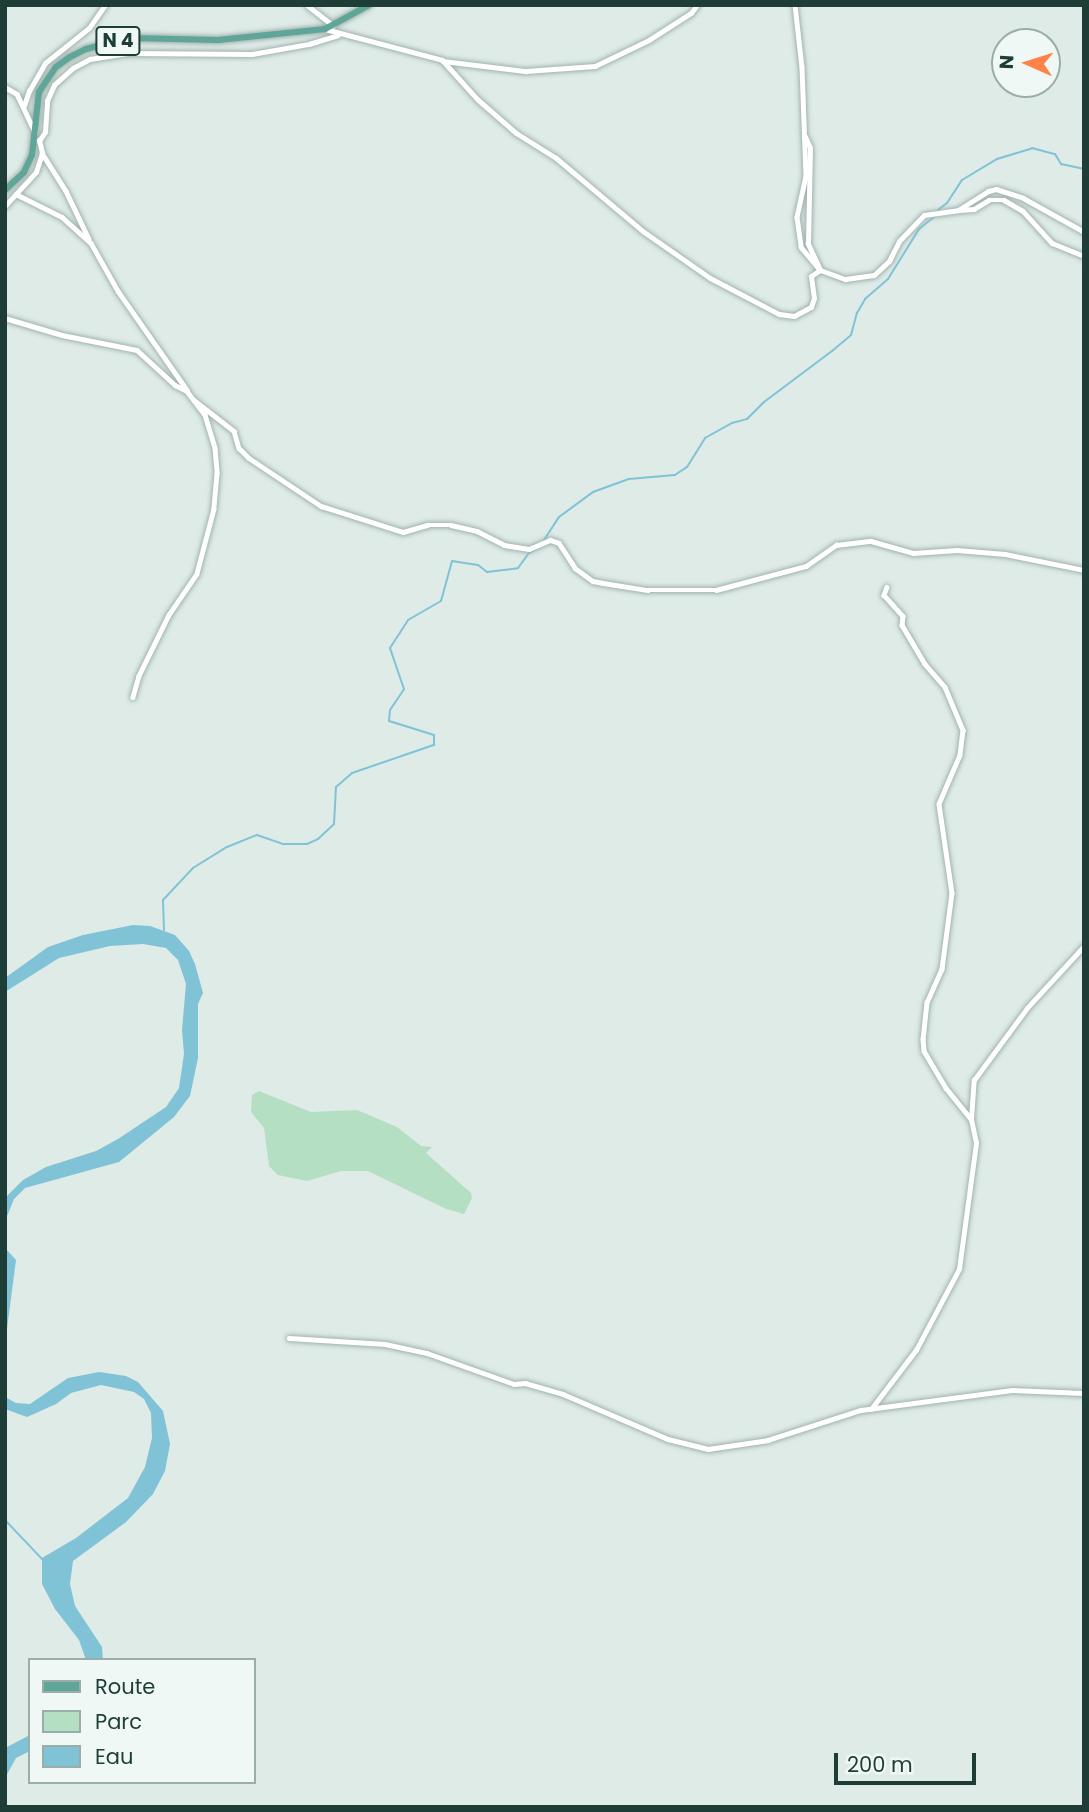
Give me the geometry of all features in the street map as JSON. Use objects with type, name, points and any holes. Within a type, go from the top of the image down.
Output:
[{"type":"main road","name":"N 4","points":[[5,190],[24,172],[32,155],[36,107],[45,80],[56,67],[86,49],[130,38],[218,40],[325,29],[369,5]]},
{"type":"street","points":[[24,107],[29,91],[45,63],[89,28],[105,5]]},
{"type":"street","points":[[307,5],[333,25]]},
{"type":"street","points":[[325,29],[338,35],[442,60],[526,72],[595,66],[649,40],[691,13],[697,5]]},
{"type":"street","points":[[795,5],[803,66],[806,176],[797,217],[801,247],[820,271],[845,279],[874,275],[889,261],[899,241],[924,215],[974,209],[989,200],[1004,200],[1023,211],[1052,243],[1084,256]]},
{"type":"street","points":[[39,141],[45,132],[47,101],[54,85],[73,68],[90,59],[129,53],[252,54],[309,44],[338,35]]},
{"type":"street","points":[[442,60],[477,99],[516,133],[556,158],[644,232],[727,288],[779,314],[794,316],[811,307],[814,298],[811,276],[820,271]]},
{"type":"street","points":[[5,87],[17,94],[42,153],[66,191],[118,291],[205,415],[215,448],[217,473],[214,509],[197,573],[169,615],[139,676],[133,697]]},
{"type":"street","points":[[805,137],[810,148],[808,244],[820,271]]},
{"type":"street","points":[[7,203],[25,187],[36,172],[42,153]]},
{"type":"street","points":[[958,210],[988,191],[996,189],[1023,198],[1084,232]]},
{"type":"street","points":[[16,194],[62,217],[91,243]]},
{"type":"street","points":[[5,318],[62,335],[137,350],[175,385],[187,391]]},
{"type":"street","points":[[194,400],[234,431],[239,449],[249,458],[321,506],[402,532],[428,525],[451,525],[477,531],[504,545],[528,550],[550,540],[559,543],[575,568],[593,581],[603,583],[648,590],[716,590],[806,566],[836,545],[871,541],[913,552],[957,550],[1005,554],[1084,570]]},
{"type":"street","points":[[887,587],[884,595],[886,600],[903,616],[902,625],[925,664],[940,679],[963,730],[960,755],[939,804],[952,893],[942,969],[927,1002],[922,1039],[923,1051],[946,1088],[971,1119]]},
{"type":"street","points":[[871,1409],[916,1350],[959,1269],[976,1143],[971,1119],[974,1080],[1027,1008],[1084,946]]},
{"type":"street","points":[[289,1338],[385,1344],[427,1353],[514,1384],[525,1383],[563,1394],[696,1448],[708,1449],[768,1440],[871,1409],[1012,1390],[1084,1394]]},
{"type":"green space","points":[[259,1091],[311,1112],[357,1110],[397,1127],[421,1146],[432,1147],[426,1153],[471,1193],[472,1198],[464,1214],[446,1209],[368,1171],[341,1171],[307,1181],[278,1175],[269,1166],[264,1128],[251,1112],[252,1095]]},
{"type":"water","points":[[133,925],[150,926],[175,935],[189,951],[195,964],[203,993],[198,1004],[198,1058],[190,1096],[174,1117],[119,1162],[25,1188],[14,1199],[5,1221],[5,1198],[23,1180],[46,1167],[96,1151],[118,1139],[166,1107],[179,1088],[184,1054],[182,1030],[186,984],[178,960],[166,948],[143,944],[110,946],[59,958],[5,992],[5,978],[48,947],[83,935]]},
{"type":"water","points":[[5,1248],[16,1260],[5,1344]]},
{"type":"water","points":[[99,1372],[126,1376],[138,1382],[163,1411],[170,1444],[165,1471],[153,1494],[126,1522],[73,1561],[70,1584],[75,1606],[102,1647],[103,1658],[85,1658],[79,1640],[55,1609],[42,1584],[42,1558],[76,1538],[128,1498],[145,1467],[152,1438],[151,1413],[144,1399],[134,1392],[101,1385],[71,1393],[56,1404],[27,1417],[5,1409],[5,1397],[16,1403],[30,1404],[68,1378]]},
{"type":"water","points":[[28,1736],[28,1752],[16,1758],[5,1778],[5,1748]]},
{"type":"waterway","points":[[938,210],[947,203],[962,180],[997,159],[1032,148],[1055,154],[1061,164],[1084,169]]},
{"type":"waterway","points":[[544,540],[559,517],[593,492],[629,479],[675,475],[687,467],[705,438],[732,423],[747,419],[764,402],[832,351],[851,335],[857,313],[865,299],[888,279],[919,229],[936,215]]},
{"type":"waterway","points":[[164,930],[163,900],[193,868],[227,847],[257,835],[283,844],[307,844],[318,839],[334,824],[336,787],[352,773],[434,745],[434,735],[389,721],[390,710],[404,689],[390,648],[408,620],[441,601],[452,561],[478,565],[487,572],[518,568],[529,553],[543,545]]},
{"type":"waterway","points":[[5,1520],[43,1560]]}]
